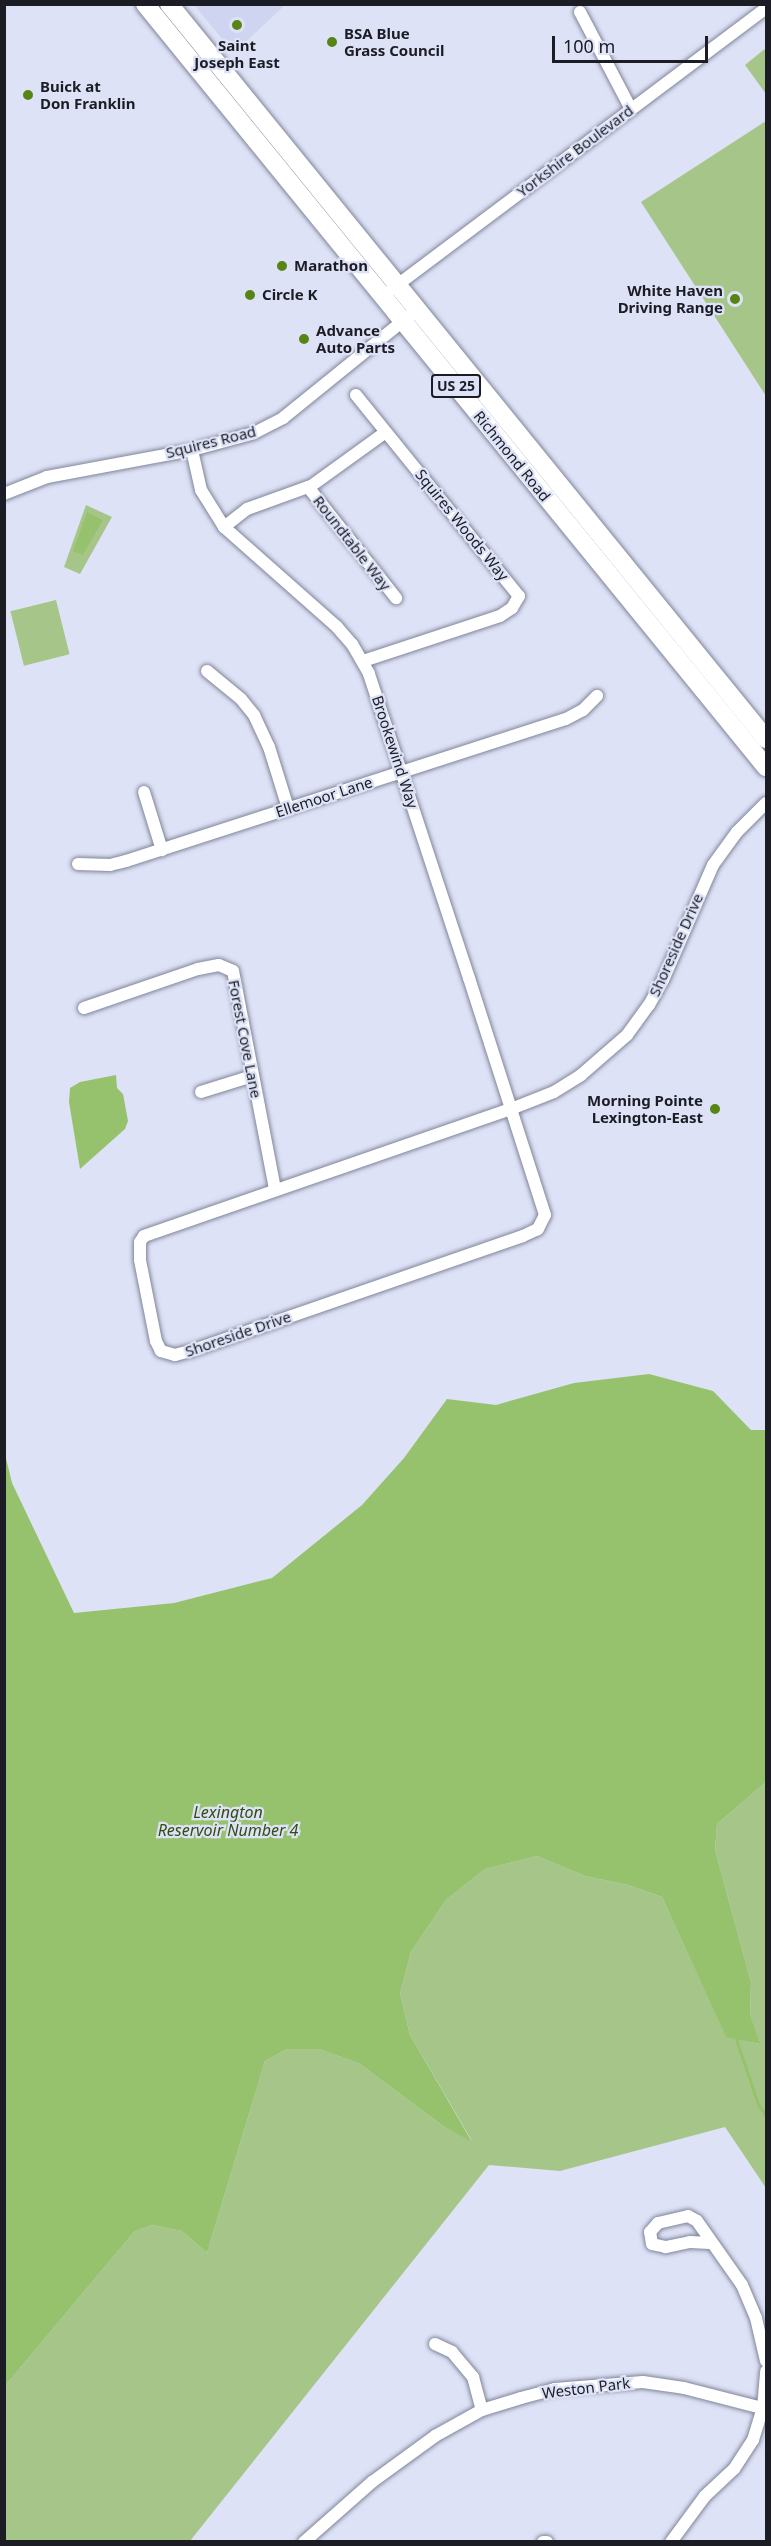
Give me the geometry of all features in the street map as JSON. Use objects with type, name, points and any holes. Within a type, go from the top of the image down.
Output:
[{"type":"highway","name":"Richmond Road","points":[[144,4],[390,290]]},
{"type":"highway","name":"Richmond Road","points":[[169,4],[390,290],[766,767]]},
{"type":"highway","name":"Richmond Road","points":[[410,315],[766,739]]},
{"type":"street","name":"Yorkshire Boulevard","points":[[390,290],[766,8]]},
{"type":"street","points":[[580,12],[631,109]]},
{"type":"street","name":"Squires Road","points":[[4,494],[47,477],[192,450],[235,440],[269,427],[332,380],[410,315]]},
{"type":"street","name":"Squires Woods Way","points":[[356,395],[519,596],[512,608],[500,616],[363,661]]},
{"type":"street","points":[[224,527],[247,509],[308,487],[386,432]]},
{"type":"street","name":"Brookewind Way","points":[[192,450],[201,490],[224,527],[337,627],[363,661],[511,1109]]},
{"type":"street","name":"Roundtable Way","points":[[308,487],[396,598]]},
{"type":"street","points":[[207,671],[241,699],[254,716],[269,747],[288,808]]},
{"type":"street","name":"Ellemoor Lane","points":[[78,864],[110,865],[162,850],[566,719],[583,710],[597,696]]},
{"type":"street","points":[[144,792],[162,850]]},
{"type":"street","name":"Shoreside Drive","points":[[511,1109],[545,1215],[538,1229],[190,1351],[175,1354],[161,1351],[156,1341],[140,1260],[142,1238],[148,1233],[511,1109],[567,1084],[597,1064],[627,1035],[649,1005],[663,980],[713,865],[737,832],[766,803]]},
{"type":"street","name":"Forest Cove Lane","points":[[84,1008],[198,969],[219,965],[233,971],[275,1190]]},
{"type":"street","points":[[201,1092],[252,1076]]},
{"type":"street","points":[[710,2243],[742,2285],[756,2318],[766,2361]]},
{"type":"street","points":[[435,2344],[452,2352],[473,2377],[482,2410]]},
{"type":"street","points":[[671,2541],[705,2496],[734,2469],[753,2440],[765,2408],[766,2371]]},
{"type":"street","name":"Weston Park","points":[[304,2541],[372,2482],[435,2436],[482,2410],[555,2389],[643,2382],[694,2390],[765,2408]]},
{"type":"shaded area","name":"Saint Joseph East","points":[[194,5],[285,5],[240,47],[228,46]]},
{"type":"shaded area","points":[[766,48],[766,94],[745,65]]},
{"type":"shaded area","name":"White Haven Driving Range","points":[[766,121],[766,396],[641,202]]},
{"type":"shaded area","points":[[86,505],[112,517],[80,574],[64,567]]},
{"type":"shaded area","points":[[56,600],[70,654],[24,666],[10,611]]},
{"type":"shaded area","points":[[766,1782],[766,2188],[725,2127],[560,2171],[489,2165],[190,2541],[5,2542],[5,2386],[134,2232],[152,2225],[182,2231],[207,2253],[265,2061],[287,2049],[319,2049],[360,2064],[443,2126],[472,2141],[410,2035],[400,1994],[411,1952],[446,1900],[485,1869],[537,1856],[585,1876],[628,1885],[662,1897],[726,2036],[759,2044],[750,2014],[751,1982],[715,1850],[717,1824]]},
{"type":"water","points":[[87,512],[103,520],[83,555],[73,551]]},
{"type":"water","points":[[116,1075],[117,1088],[123,1094],[128,1121],[125,1129],[80,1169],[69,1102],[70,1088],[80,1082]]},
{"type":"water","name":"Lexington Reservoir Number 4","points":[[649,1374],[713,1391],[751,1430],[766,1430],[766,1782],[717,1824],[715,1850],[751,1982],[750,2014],[760,2044],[726,2037],[662,1897],[628,1885],[585,1876],[537,1856],[485,1869],[446,1900],[411,1952],[400,1994],[410,2035],[472,2142],[443,2126],[360,2064],[319,2049],[287,2049],[265,2061],[207,2253],[182,2231],[152,2225],[134,2232],[5,2386],[5,1454],[12,1483],[74,1613],[174,1603],[272,1578],[362,1505],[404,1458],[447,1399],[496,1405],[574,1383]]},
{"type":"waterway","points":[[736,2039],[758,2104],[766,2116]]},
{"type":"place","name":"Saint Joseph East","points":[[237,25]]},
{"type":"place","name":"BSA Blue Grass Council","points":[[332,42]]},
{"type":"place","name":"Buick at Don Franklin","points":[[28,95]]},
{"type":"place","name":"Marathon","points":[[282,266]]},
{"type":"place","name":"Circle K","points":[[250,295]]},
{"type":"place","name":"White Haven Driving Range","points":[[735,299]]},
{"type":"place","name":"Advance Auto Parts","points":[[304,339]]},
{"type":"place","name":"Morning Pointe Lexington-East","points":[[715,1109]]}]
